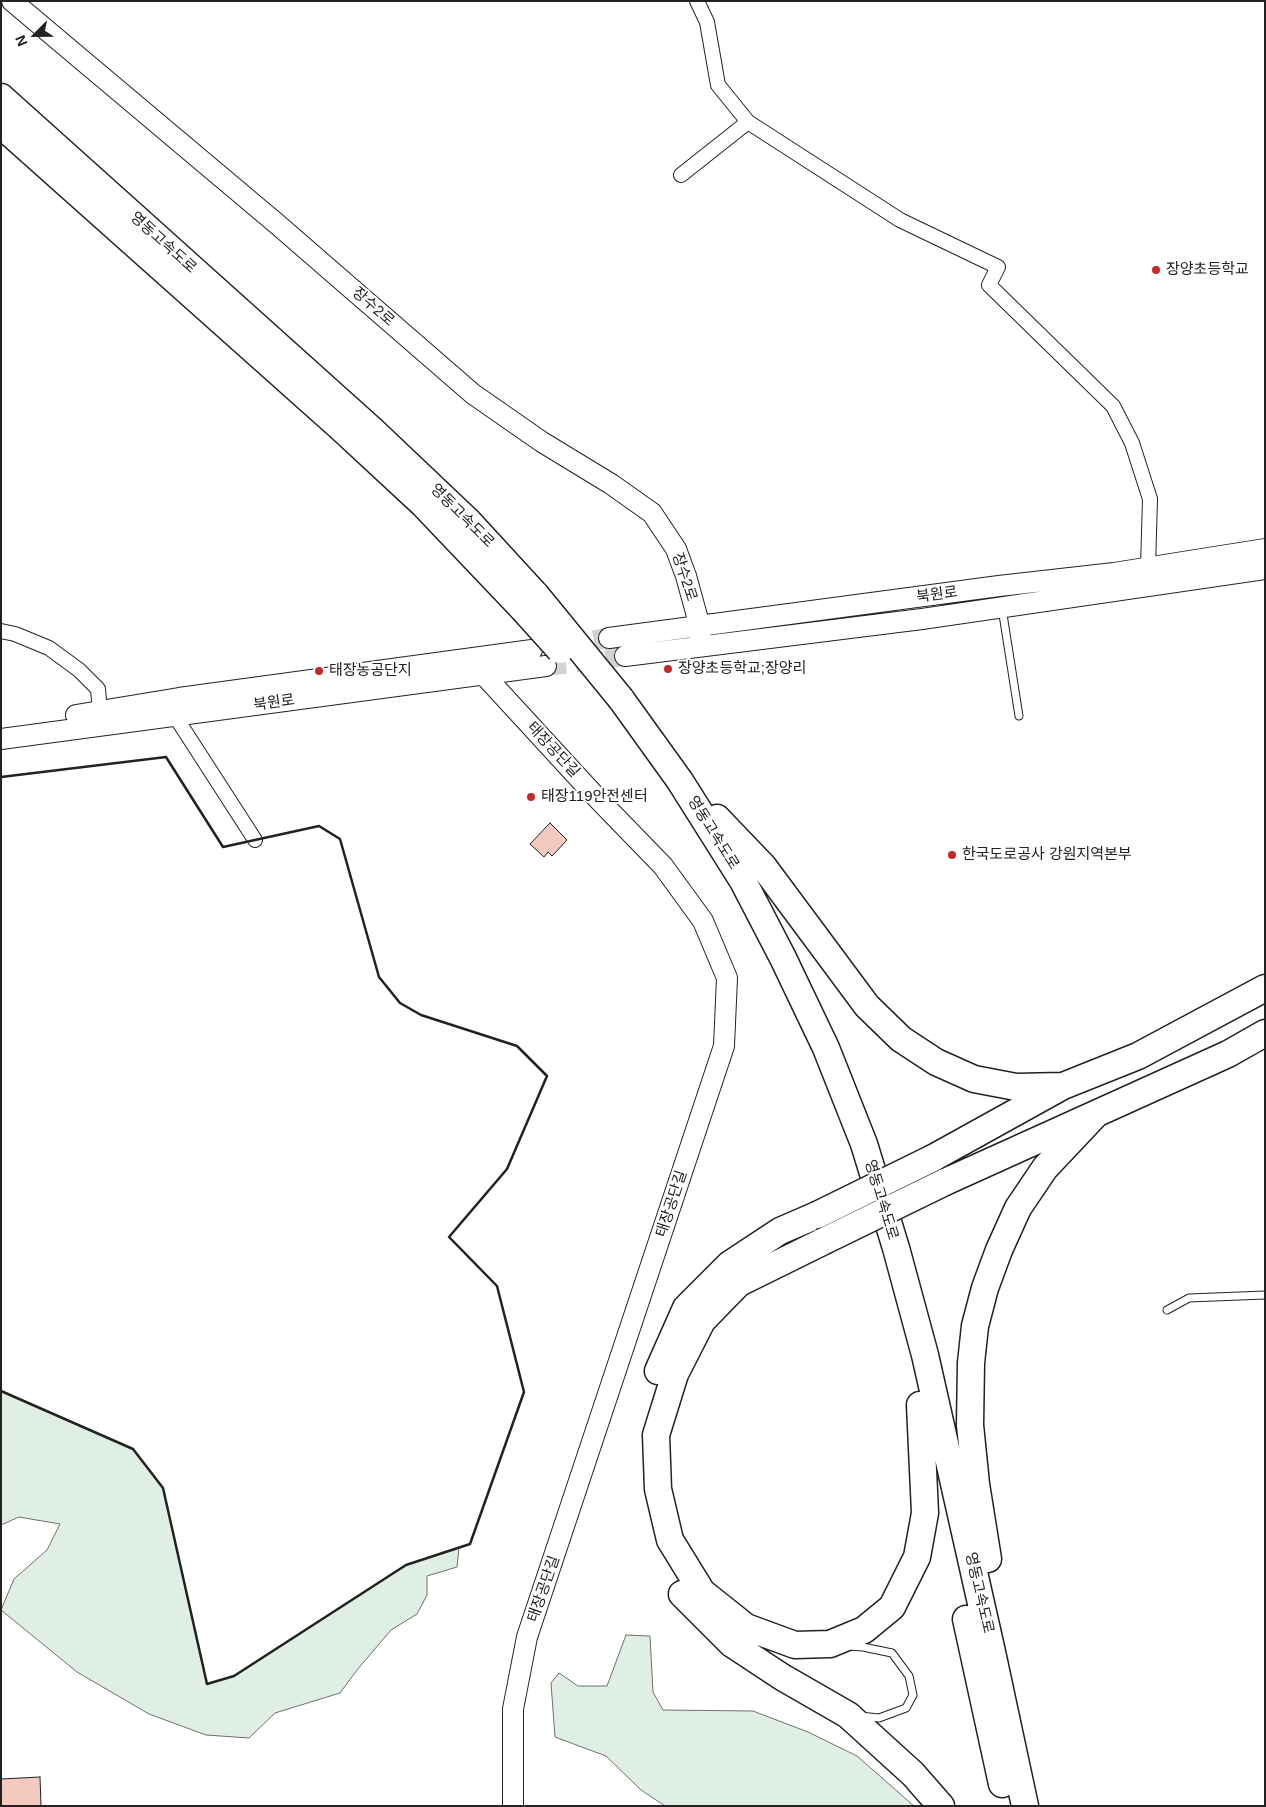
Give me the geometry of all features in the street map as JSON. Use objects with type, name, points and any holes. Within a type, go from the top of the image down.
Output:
[{"type":"highway","name":"영동고속도로","points":[[1,97],[379,436],[470,522],[530,602],[572,664],[614,703],[680,781],[743,882],[783,958],[826,1048],[864,1144],[896,1248],[926,1356],[1025,1806]]},
{"type":"highway","name":"영동고속도로","points":[[1,125],[341,428],[530,602]]},
{"type":"highway","name":"영동고속도로","points":[[614,703],[649,762],[692,824],[737,904],[780,988],[819,1073],[851,1159],[888,1277],[920,1405],[1007,1806]]},
{"type":"highway","points":[[680,781],[764,866],[867,1006],[901,1039],[936,1062],[974,1079],[1016,1087],[1063,1086]]},
{"type":"highway","points":[[941,1806],[913,1774],[848,1715],[782,1678],[732,1644],[683,1595],[655,1543],[642,1488],[640,1431],[659,1368],[686,1308],[730,1264],[780,1231],[933,1158],[1063,1086],[1138,1056],[1265,988]]},
{"type":"highway","points":[[920,1405],[925,1513],[917,1557],[892,1607],[864,1630],[830,1644],[795,1645],[746,1627],[702,1592],[670,1540],[658,1489],[656,1434],[674,1374],[702,1321],[739,1283],[945,1182],[1228,1054],[1265,1033]]},
{"type":"highway","points":[[992,1652],[989,1566],[976,1484],[970,1425],[971,1363],[975,1326],[985,1288],[999,1250],[1018,1208],[1045,1168],[1095,1115]]},
{"type":"street","name":"장수2로","points":[[12,1],[277,224],[473,394],[542,442],[611,484],[652,513],[676,550],[686,576],[700,637]]},
{"type":"street","points":[[697,1],[707,22],[718,84],[748,122],[900,220],[998,267],[989,285],[1113,406],[1132,443],[1150,499],[1148,567]]},
{"type":"street","points":[[681,175],[748,122]]},
{"type":"street","name":"북원로","points":[[625,656],[700,637],[999,586],[1114,573],[1265,549]]},
{"type":"street","name":"북원로","points":[[609,638],[700,637],[922,619],[1265,569]]},
{"type":"street","points":[[999,586],[1002,608]]},
{"type":"street","points":[[1,631],[15,634],[49,648],[79,670],[98,689],[100,712]]},
{"type":"street","name":"북원로","points":[[483,666],[532,650]]},
{"type":"street","name":"북원로","points":[[1,739],[173,708],[483,666],[546,666]]},
{"type":"street","name":"태장공단길","points":[[483,666],[598,798],[663,866],[703,921],[727,978],[724,1046],[528,1636],[513,1709],[513,1806]]},
{"type":"street","name":"북원로","points":[[1,725],[100,712],[173,708]]},
{"type":"street","points":[[173,708],[255,840]]},
{"type":"lane","points":[[1002,608],[1018,716]]},
{"type":"lane","points":[[1167,1310],[1189,1298],[1265,1295]]},
{"type":"lane","points":[[795,1645],[863,1647],[892,1652],[909,1676],[913,1695],[906,1708],[879,1718],[848,1715]]},
{"type":"green space","points":[[1,1391],[133,1449],[163,1488],[207,1684],[234,1676],[406,1565],[459,1547],[457,1567],[427,1576],[427,1595],[417,1614],[391,1630],[340,1693],[275,1713],[249,1738],[206,1735],[149,1714],[77,1672],[1,1610],[14,1579],[47,1550],[60,1524],[19,1517],[1,1525]]},
{"type":"green space","points":[[626,1635],[650,1636],[653,1692],[663,1710],[753,1711],[808,1732],[857,1756],[914,1806],[665,1806],[641,1790],[606,1756],[555,1737],[551,1683],[559,1673],[578,1686],[607,1686]]},
{"type":"building","points":[[550,823],[567,840],[552,856],[548,852],[544,857],[530,844]]},
{"type":"building","points":[[40,1777],[41,1806],[1,1806],[1,1779]]},
{"type":"tunnel","points":[[564,645],[609,638]]},
{"type":"tunnel","points":[[546,666],[625,656]]},
{"type":"wall","points":[[1,777],[166,757],[223,847],[319,826],[340,839],[379,977],[400,1003],[421,1015],[517,1046],[547,1076],[507,1169],[449,1237],[497,1286],[524,1392],[470,1544],[406,1565],[234,1676],[207,1684],[163,1488],[133,1449],[1,1391]]},
{"type":"place","name":"장양초등학교","points":[[1156,270]]},
{"type":"place","name":"장양초등학교;장양리","points":[[668,669]]},
{"type":"place","name":"태장농공단지","points":[[319,671]]},
{"type":"place","name":"태장119안전센터","points":[[531,797]]},
{"type":"place","name":"한국도로공사 강원지역본부","points":[[952,855]]}]
